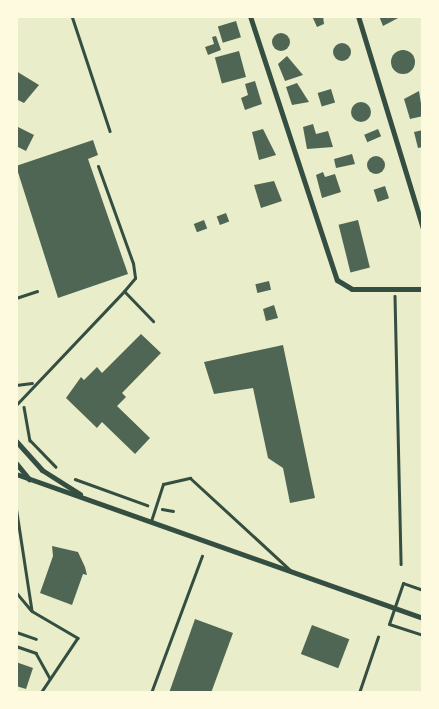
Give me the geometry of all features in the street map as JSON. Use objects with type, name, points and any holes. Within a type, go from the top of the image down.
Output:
[{"type":"street","points":[[250,16],[337,280],[352,289],[423,289]]},
{"type":"street","points":[[358,16],[423,228]]},
{"type":"street","points":[[16,441],[42,470],[89,499]]},
{"type":"street","points":[[16,463],[30,479]]},
{"type":"street","points":[[16,474],[152,520],[423,618]]},
{"type":"lane","points":[[18,403],[32,383],[135,278],[132,263],[98,166]]},
{"type":"lane","points":[[124,291],[153,321]]},
{"type":"lane","points":[[16,385],[32,383]]},
{"type":"lane","points":[[152,520],[159,490],[168,480],[196,480],[291,570]]},
{"type":"lane","points":[[423,590],[404,583],[389,624],[423,635]]},
{"type":"lane","points":[[16,632],[36,639]]},
{"type":"path","points":[[72,16],[110,131]]},
{"type":"path","points":[[395,290],[401,564]]},
{"type":"path","points":[[16,298],[37,291]]},
{"type":"path","points":[[18,403],[28,411],[30,440],[61,471]]},
{"type":"path","points":[[68,475],[154,507],[173,511]]},
{"type":"path","points":[[16,506],[32,611]]},
{"type":"path","points":[[151,693],[202,556]]},
{"type":"path","points":[[16,592],[32,611],[78,638],[41,693]]},
{"type":"path","points":[[359,693],[378,637]]},
{"type":"path","points":[[16,646],[36,653],[50,678]]},
{"type":"building","points":[[312,16],[323,16],[324,24],[317,27]]},
{"type":"building","points":[[379,16],[400,16],[400,17],[383,26]]},
{"type":"building","points":[[236,21],[241,37],[223,43],[218,27]]},
{"type":"building","points":[[281,33],[287,36],[290,42],[287,48],[281,51],[275,48],[272,42],[275,36]]},
{"type":"building","points":[[216,36],[221,50],[208,55],[205,47],[214,44],[212,37]]},
{"type":"building","points":[[342,43],[348,46],[351,52],[348,58],[342,61],[336,58],[333,52],[336,46]]},
{"type":"building","points":[[403,50],[412,53],[415,62],[412,71],[403,74],[394,71],[391,62],[394,53]]},
{"type":"building","points":[[239,51],[246,77],[222,84],[215,57]]},
{"type":"building","points":[[287,56],[303,75],[285,81],[278,64]]},
{"type":"building","points":[[16,71],[39,85],[24,103],[16,99]]},
{"type":"building","points":[[255,81],[262,104],[245,110],[241,98],[248,95],[245,84]]},
{"type":"building","points":[[297,83],[309,102],[292,105],[286,87]]},
{"type":"building","points":[[331,89],[335,102],[322,106],[318,93]]},
{"type":"building","points":[[419,91],[423,116],[410,119],[404,99]]},
{"type":"building","points":[[361,102],[368,105],[371,112],[368,119],[361,122],[354,119],[351,112],[354,105]]},
{"type":"building","points":[[313,124],[316,134],[328,131],[333,147],[307,149],[303,127]]},
{"type":"building","points":[[16,126],[34,135],[26,151],[16,146]]},
{"type":"building","points":[[263,129],[276,155],[259,160],[252,132]]},
{"type":"building","points":[[378,129],[381,136],[367,142],[364,135]]},
{"type":"building","points":[[423,130],[423,147],[418,148],[414,132]]},
{"type":"building","points":[[93,140],[98,155],[88,159],[128,274],[58,298],[16,166]]},
{"type":"building","points":[[352,154],[355,164],[336,168],[334,159]]},
{"type":"building","points":[[376,156],[382,159],[385,165],[382,171],[376,174],[370,171],[367,165],[370,159]]},
{"type":"building","points":[[323,172],[325,177],[335,174],[341,192],[322,198],[316,175]]},
{"type":"building","points":[[274,181],[282,201],[261,208],[254,185]]},
{"type":"building","points":[[385,186],[389,198],[378,202],[374,190]]},
{"type":"building","points":[[226,213],[229,221],[220,225],[217,217]]},
{"type":"building","points":[[204,220],[207,228],[197,232],[194,224]]},
{"type":"building","points":[[358,220],[370,268],[350,272],[339,225]]},
{"type":"building","points":[[269,281],[271,290],[257,293],[255,284]]},
{"type":"building","points":[[274,305],[278,318],[266,321],[263,309]]},
{"type":"building","points":[[141,334],[161,353],[122,393],[126,397],[117,406],[150,438],[135,454],[102,422],[97,428],[66,398],[81,377],[84,380],[97,367],[102,373]]},
{"type":"building","points":[[283,345],[315,498],[290,503],[283,468],[268,458],[253,388],[214,394],[204,362]]},
{"type":"building","points":[[52,546],[78,552],[85,567],[87,575],[83,574],[72,605],[40,593],[53,556]]},
{"type":"building","points":[[195,619],[233,633],[211,693],[169,693]]},
{"type":"building","points":[[312,625],[349,639],[338,668],[301,654]]},
{"type":"building","points":[[16,662],[33,668],[26,689],[16,686]]}]
